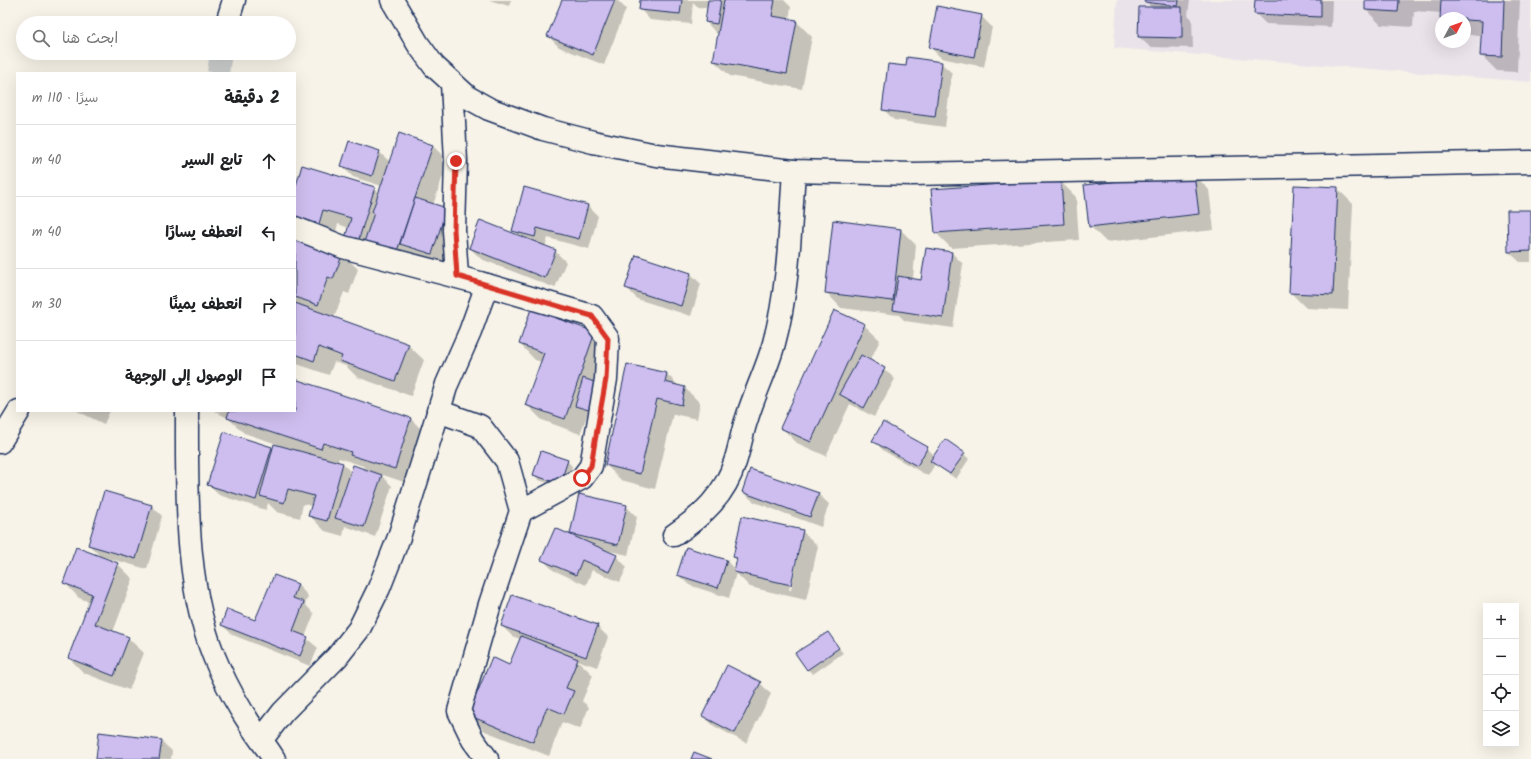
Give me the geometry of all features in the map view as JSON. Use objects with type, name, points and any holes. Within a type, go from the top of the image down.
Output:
[{"type":"street","points":[[229,16],[234,0]]},
{"type":"street","points":[[392,0],[418,44],[434,66],[469,98],[489,109],[543,129],[593,142],[663,156],[794,171],[912,174],[1531,162]]},
{"type":"street","points":[[452,83],[456,161],[454,230],[457,276]]},
{"type":"street","points":[[674,535],[704,513],[716,500],[724,488],[735,462],[747,417],[774,343],[782,305],[789,245],[794,171]]},
{"type":"street","points":[[296,228],[343,247],[457,276],[592,316],[608,338],[606,379],[591,466],[582,478],[521,511]]},
{"type":"street","points":[[262,739],[283,712],[337,657],[359,629],[379,588],[398,537],[447,384],[470,332],[487,285]]},
{"type":"street","points":[[438,411],[480,426],[507,461],[521,511],[490,604],[459,711],[473,740],[487,759]]},
{"type":"street","points":[[0,442],[18,412]]},
{"type":"street","points":[[187,412],[188,508],[194,571],[204,626],[219,667],[237,703],[274,759]]},
{"type":"shaded area","points":[[1117,0],[1531,0],[1531,82],[1114,48]]},
{"type":"building","points":[[562,0],[615,0],[593,55],[547,36]]},
{"type":"building","points":[[640,0],[682,0],[680,14],[639,10]]},
{"type":"building","points":[[708,0],[721,0],[717,24],[705,22]]},
{"type":"building","points":[[724,0],[775,0],[772,16],[797,20],[787,74],[713,61]]},
{"type":"building","points":[[1145,0],[1179,0],[1178,6],[1144,2]]},
{"type":"building","points":[[1255,0],[1321,0],[1321,17],[1254,14]]},
{"type":"building","points":[[1365,0],[1399,0],[1398,12],[1365,10]]},
{"type":"building","points":[[1441,0],[1504,0],[1502,57],[1480,56],[1482,21],[1471,20],[1471,12],[1440,12]]},
{"type":"building","points":[[937,6],[982,15],[974,57],[929,48]]},
{"type":"building","points":[[1139,7],[1182,7],[1182,38],[1138,37]]},
{"type":"building","points":[[907,57],[942,62],[935,117],[882,110],[888,64],[906,66]]},
{"type":"building","points":[[399,133],[433,145],[397,251],[381,245],[378,253],[362,248],[374,213],[372,212]]},
{"type":"building","points":[[349,141],[380,151],[372,176],[341,166]]},
{"type":"building","points":[[302,165],[375,187],[358,242],[345,238],[351,218],[323,210],[319,224],[296,216],[296,186]]},
{"type":"building","points":[[1194,173],[1199,214],[1089,227],[1084,185]]},
{"type":"building","points":[[1061,180],[1064,224],[935,233],[931,189]]},
{"type":"building","points":[[1294,185],[1338,187],[1333,295],[1289,293]]},
{"type":"building","points":[[524,187],[588,205],[579,239],[537,228],[535,237],[512,231]]},
{"type":"building","points":[[415,198],[447,208],[432,254],[400,244]]},
{"type":"building","points":[[1507,210],[1531,210],[1531,251],[1508,252]]},
{"type":"building","points":[[480,220],[556,250],[545,278],[469,248]]},
{"type":"building","points":[[833,220],[901,229],[893,301],[825,293]]},
{"type":"building","points":[[296,236],[343,253],[333,279],[328,277],[318,305],[296,297]]},
{"type":"building","points":[[926,248],[952,252],[943,318],[893,310],[898,276],[921,280]]},
{"type":"building","points":[[636,255],[691,273],[681,306],[625,288]]},
{"type":"building","points":[[296,303],[409,344],[395,381],[340,361],[342,356],[319,347],[314,361],[296,354]]},
{"type":"building","points":[[531,309],[595,332],[565,419],[525,405],[544,353],[519,344]]},
{"type":"building","points":[[834,310],[865,324],[811,442],[780,428]]},
{"type":"building","points":[[861,355],[885,368],[864,408],[839,394]]},
{"type":"building","points":[[627,364],[667,373],[665,382],[685,387],[682,405],[657,399],[640,474],[605,465]]},
{"type":"building","points":[[583,378],[600,384],[592,411],[575,406]]},
{"type":"building","points":[[296,379],[411,418],[395,469],[350,455],[351,452],[323,443],[321,449],[227,418],[229,412],[296,412]]},
{"type":"building","points":[[883,422],[928,447],[917,466],[872,441]]},
{"type":"building","points":[[224,432],[272,447],[256,500],[207,485]]},
{"type":"building","points":[[945,439],[965,453],[950,474],[930,461]]},
{"type":"building","points":[[274,444],[343,463],[327,521],[308,516],[314,496],[288,489],[284,503],[260,496]]},
{"type":"building","points":[[541,451],[568,460],[560,484],[533,475]]},
{"type":"building","points":[[353,465],[382,475],[364,527],[335,518]]},
{"type":"building","points":[[750,469],[819,493],[810,517],[742,492]]},
{"type":"building","points":[[104,491],[152,505],[136,559],[88,545]]},
{"type":"building","points":[[579,494],[627,505],[618,545],[570,534]]},
{"type":"building","points":[[742,516],[803,530],[791,585],[734,572],[737,558],[733,557]]},
{"type":"building","points":[[555,528],[617,555],[609,572],[582,560],[576,575],[541,560]]},
{"type":"building","points":[[76,547],[118,563],[95,624],[129,637],[114,676],[68,658],[92,594],[63,583]]},
{"type":"building","points":[[686,547],[727,560],[718,588],[677,575]]},
{"type":"building","points":[[274,575],[298,584],[293,598],[304,602],[293,631],[308,637],[300,656],[221,625],[227,609],[255,620]]},
{"type":"building","points":[[512,595],[598,625],[586,657],[501,626]]},
{"type":"building","points":[[828,632],[839,648],[807,670],[795,653]]},
{"type":"building","points":[[521,636],[578,659],[566,688],[574,691],[564,714],[547,707],[533,742],[468,715],[492,657],[509,665]]},
{"type":"building","points":[[727,665],[761,682],[735,733],[702,716]]},
{"type":"building","points":[[99,732],[162,740],[159,759],[96,759]]},
{"type":"building","points":[[694,752],[712,759],[691,759]]},
{"type":"tunnel","points":[[218,72],[220,60]]},
{"type":"route","points":[[456,161],[454,230],[457,276],[571,308],[592,316],[608,338],[606,379],[591,466],[582,478]]}]
